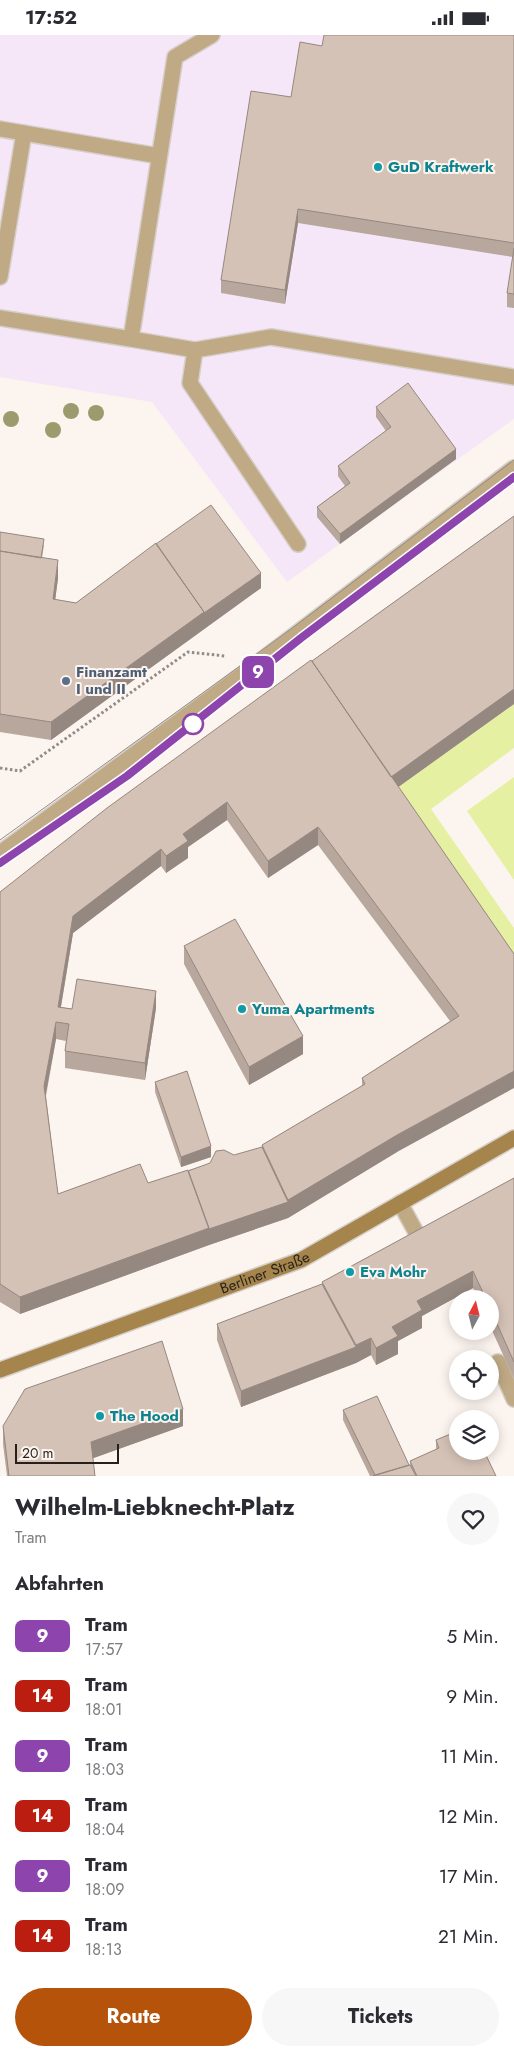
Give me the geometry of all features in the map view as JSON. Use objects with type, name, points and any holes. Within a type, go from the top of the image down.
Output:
[{"type":"main road","name":"Berliner Straße","points":[[0,1369],[301,1260],[514,1138]]},
{"type":"street","points":[[131,339],[175,57],[212,35]]},
{"type":"street","points":[[0,129],[159,156]]},
{"type":"street","points":[[0,277],[24,133]]},
{"type":"street","points":[[0,318],[195,350],[271,337],[514,377]]},
{"type":"street","points":[[195,350],[190,383],[298,544]]},
{"type":"street","points":[[0,853],[262,660],[514,469]]},
{"type":"street","points":[[400,1203],[423,1245]]},
{"type":"street","points":[[499,1364],[514,1399]]},
{"type":"path","points":[[0,768],[20,771],[188,652],[262,660]]},
{"type":"shaded area","points":[[0,35],[514,35],[514,419],[287,582],[152,402],[0,377]]},
{"type":"green space","points":[[514,704],[514,748],[431,809],[514,928],[514,972],[390,793]]},
{"type":"green space","points":[[514,777],[514,880],[467,811]]},
{"type":"building","name":"GuD Kraftwerk","points":[[324,35],[514,35],[514,243],[298,209],[285,290],[221,280],[251,91],[291,97],[300,42],[322,46]]},
{"type":"building","points":[[514,248],[514,294],[507,293]]},
{"type":"building","points":[[408,383],[456,449],[340,534],[317,507],[350,483],[338,466],[391,427],[376,407]]},
{"type":"building","points":[[211,505],[261,573],[204,613],[156,544]]},
{"type":"building","points":[[514,516],[514,689],[391,777],[312,661]]},
{"type":"building","points":[[0,532],[44,539],[41,558],[0,551]]},
{"type":"building","name":"Finanzamt I und II","points":[[156,543],[204,612],[51,722],[0,714],[0,551],[58,560],[53,599],[76,603]]},
{"type":"building","points":[[311,660],[514,954],[514,1071],[397,1135],[288,1200],[262,1145],[365,1084],[362,1078],[459,1016],[318,827],[268,861],[227,802],[183,834],[188,841],[166,856],[161,849],[73,916],[58,1007],[72,1009],[77,979],[156,991],[145,1063],[65,1051],[69,1024],[56,1022],[44,1086],[58,1194],[140,1164],[148,1183],[188,1170],[209,1228],[20,1297],[0,1284],[0,892],[107,808]]},
{"type":"building","name":"Yuma Apartments","points":[[235,919],[303,1036],[249,1067],[184,946]]},
{"type":"building","points":[[187,1071],[211,1146],[181,1157],[155,1082]]},
{"type":"building","points":[[262,1147],[288,1202],[209,1229],[188,1171],[210,1163],[216,1151],[224,1150],[234,1155]]},
{"type":"building","points":[[514,1178],[514,1362],[499,1328],[499,1290],[482,1290],[473,1271],[417,1301],[422,1310],[392,1327],[398,1336],[376,1348],[371,1338],[356,1345],[322,1282]]},
{"type":"building","points":[[322,1284],[356,1347],[241,1391],[217,1324]]},
{"type":"building","name":"The Hood","points":[[162,1341],[183,1409],[91,1442],[95,1476],[9,1476],[3,1426],[25,1389]]},
{"type":"building","points":[[377,1396],[409,1465],[375,1475],[343,1410]]},
{"type":"building","points":[[449,1435],[449,1460],[488,1460],[496,1476],[417,1476],[410,1461],[439,1448],[436,1440]]},
{"type":"building","points":[[410,1465],[416,1476],[373,1476]]},
{"type":"tram line","points":[[0,840],[291,629],[514,460]]},
{"type":"tram line","points":[[0,863],[127,776],[301,638],[514,477]]},
{"type":"tram line","name":"9","points":[[0,863],[127,776],[301,638],[514,477]]},
{"type":"place","name":"GuD Kraftwerk","points":[[378,167]]},
{"type":"place","name":"Finanzamt I und II","points":[[66,681]]},
{"type":"place","name":"Yuma Apartments","points":[[242,1009]]},
{"type":"place","name":"Eva Mohr","points":[[350,1272]]},
{"type":"place","name":"The Hood","points":[[100,1416]]}]
